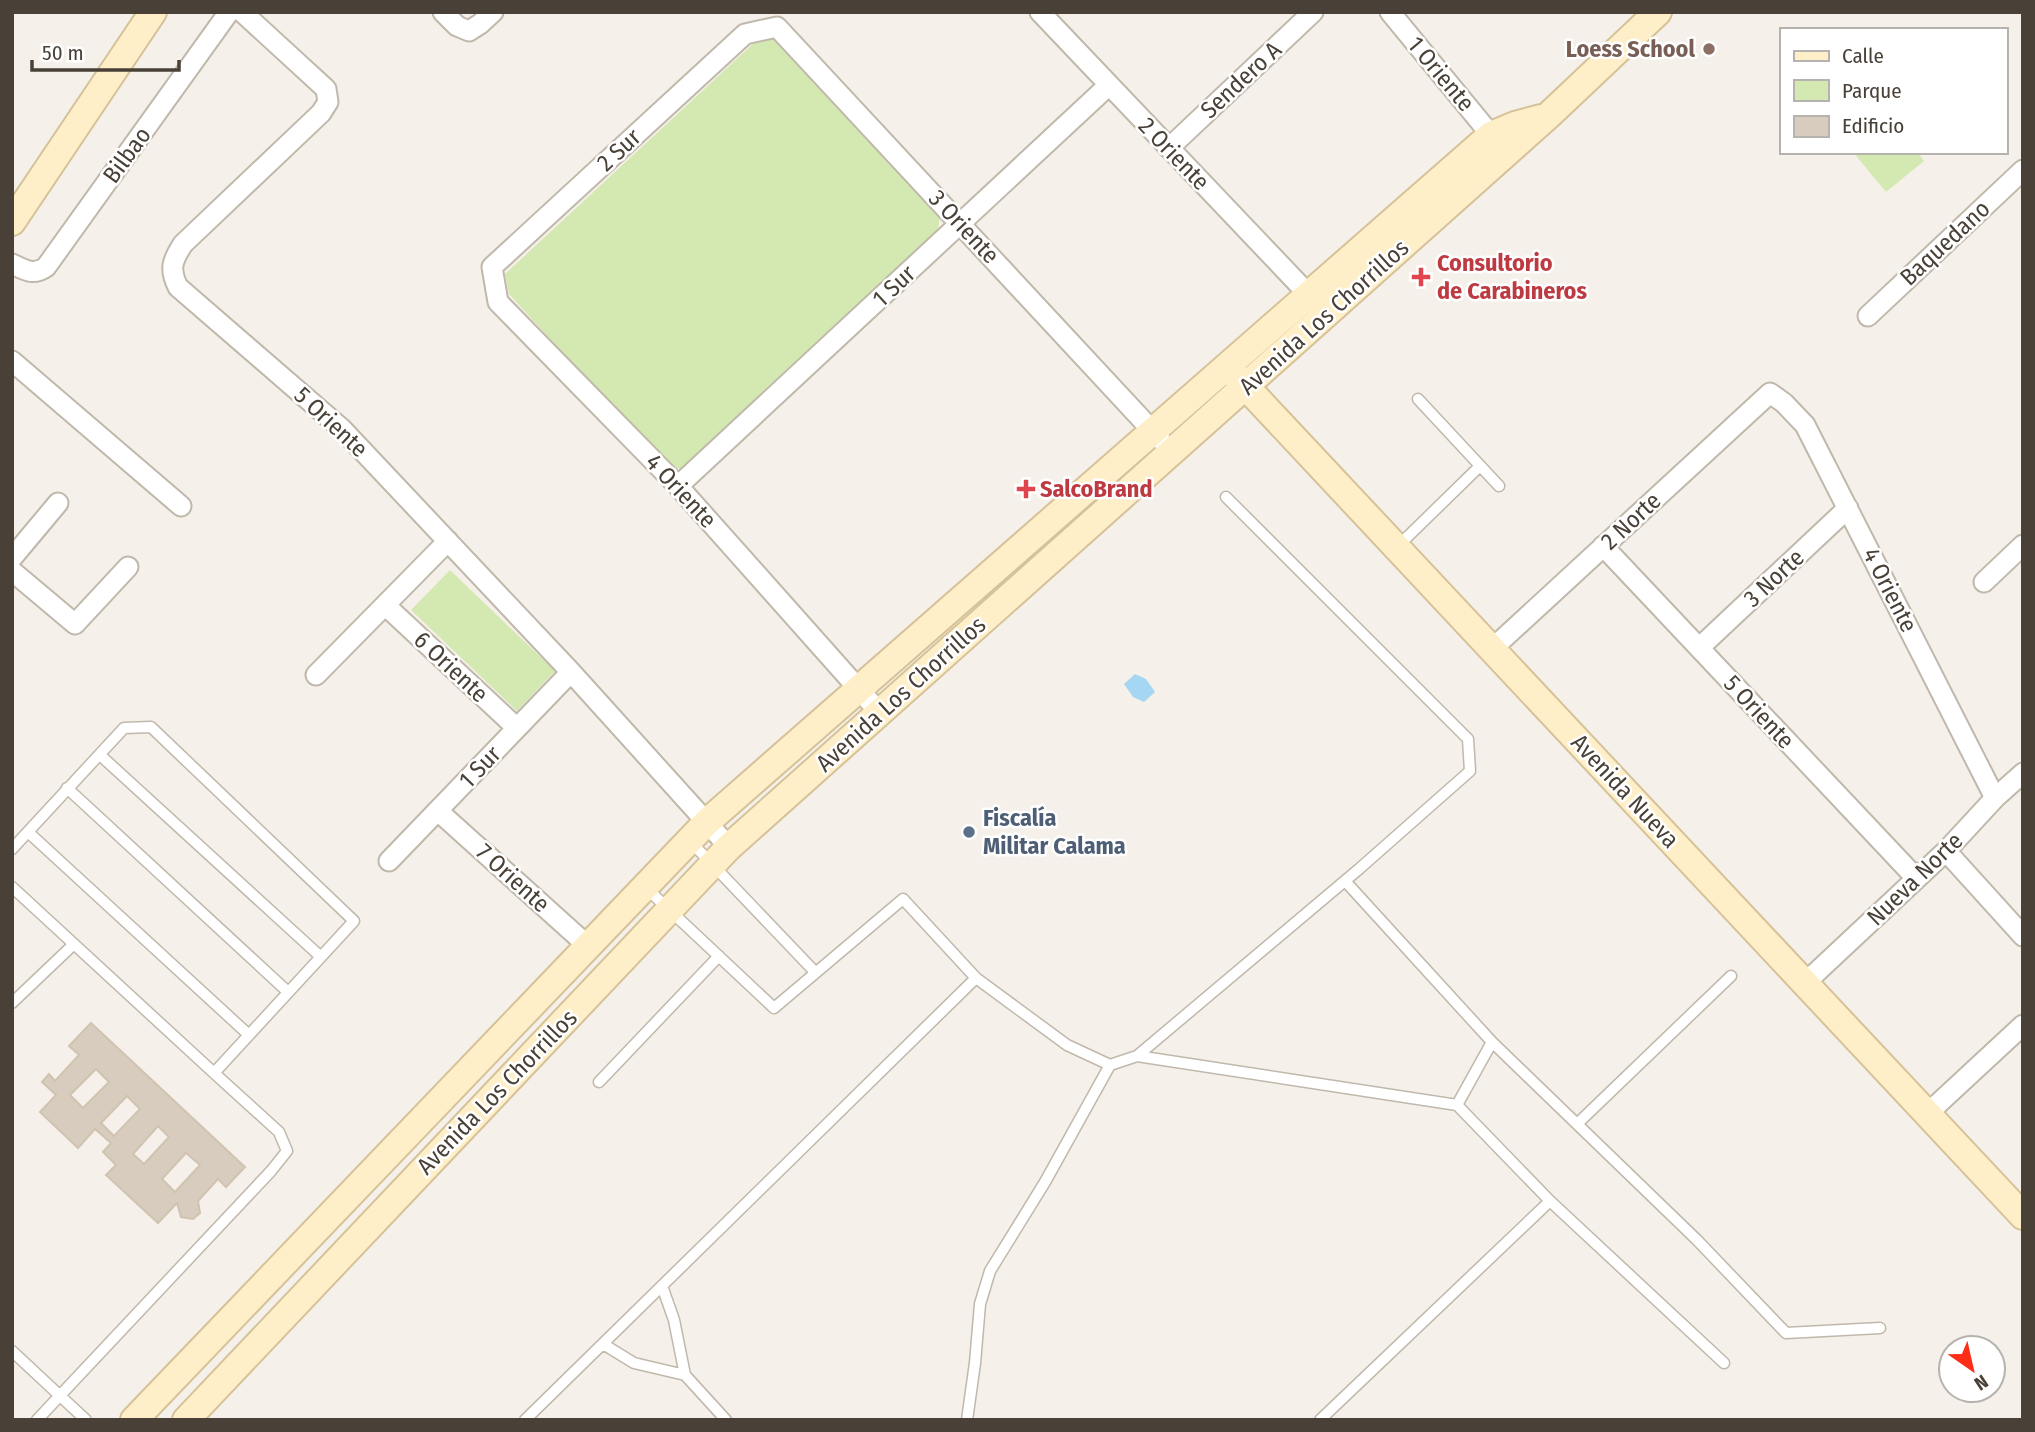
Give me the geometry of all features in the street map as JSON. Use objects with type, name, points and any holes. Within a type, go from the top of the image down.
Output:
[{"type":"street","points":[[12,222],[153,12]]},
{"type":"street","name":"Bilbao","points":[[12,264],[32,273],[46,267],[229,12]]},
{"type":"street","name":"5 Oriente","points":[[242,12],[326,89],[328,102],[321,113],[183,244],[171,266],[178,287],[342,429],[572,672],[721,857]]},
{"type":"street","points":[[450,19],[469,31],[493,12]]},
{"type":"street","name":"Sendero A","points":[[1169,148],[1313,12]]},
{"type":"street","name":"1 Oriente","points":[[1390,12],[1491,135]]},
{"type":"street","name":"Avenida Los Chorrillos","points":[[186,1420],[721,857],[1549,115],[1658,12]]},
{"type":"street","name":"2 Oriente","points":[[1049,15],[1109,85],[1309,295]]},
{"type":"street","name":"3 Oriente","points":[[745,34],[777,27],[1172,452]]},
{"type":"street","name":"2 Sur","points":[[492,267],[745,34]]},
{"type":"street","name":"1 Sur","points":[[678,486],[1109,85]]},
{"type":"street","points":[[1491,135],[1549,115]]},
{"type":"street","name":"Avenida Los Chorrillos","points":[[134,1420],[698,831],[1491,135]]},
{"type":"street","name":"Baquedano","points":[[1868,316],[2023,170]]},
{"type":"street","name":"4 Oriente","points":[[492,267],[498,302],[678,486],[880,713]]},
{"type":"street","points":[[12,361],[181,506]]},
{"type":"street","name":"Avenida Nueva","points":[[1227,366],[2023,1216]]},
{"type":"street","name":"4 Oriente","points":[[1770,393],[1784,402],[1805,425],[1995,797]]},
{"type":"street","name":"2 Norte","points":[[1492,649],[1770,393]]},
{"type":"street","points":[[12,558],[58,503]]},
{"type":"street","name":"3 Norte","points":[[1699,648],[1848,508]]},
{"type":"street","points":[[316,676],[448,541]]},
{"type":"street","points":[[1026,543],[1045,565]]},
{"type":"street","points":[[1983,582],[2023,545]]},
{"type":"street","name":"5 Oriente","points":[[1603,546],[1916,878]]},
{"type":"street","points":[[12,571],[75,624],[128,567]]},
{"type":"street","name":"6 Oriente","points":[[385,605],[517,728]]},
{"type":"street","name":"1 Sur","points":[[389,861],[572,672]]},
{"type":"street","name":"Nueva Norte","points":[[1805,983],[1947,851],[1995,797],[2023,773]]},
{"type":"street","name":"7 Oriente","points":[[439,811],[588,946]]},
{"type":"street","points":[[1947,851],[2023,936]]},
{"type":"street","points":[[1927,1114],[2023,1025]]},
{"type":"lane","points":[[1418,400],[1499,486]]},
{"type":"lane","points":[[1397,548],[1480,466]]},
{"type":"lane","points":[[967,1420],[980,1304],[990,1271],[1045,1182],[1110,1065],[1137,1056],[1345,881],[1470,771],[1468,739],[1226,497]]},
{"type":"lane","points":[[12,849],[124,728],[151,727],[354,921],[214,1073]]},
{"type":"lane","points":[[100,755],[321,957]]},
{"type":"lane","points":[[67,788],[288,992]]},
{"type":"lane","points":[[28,832],[248,1035]]},
{"type":"lane","points":[[721,857],[815,972]]},
{"type":"lane","points":[[1345,881],[1492,1042],[1697,1240],[1786,1333],[1880,1328]]},
{"type":"lane","points":[[645,886],[774,1008],[903,899],[976,978],[1067,1045],[1110,1065]]},
{"type":"lane","points":[[12,887],[279,1132],[287,1151],[262,1181],[37,1420]]},
{"type":"lane","points":[[12,1003],[74,944]]},
{"type":"lane","points":[[599,1082],[719,956]]},
{"type":"lane","points":[[1577,1124],[1731,976]]},
{"type":"lane","points":[[525,1420],[976,978]]},
{"type":"lane","points":[[1457,1105],[1492,1042]]},
{"type":"lane","points":[[1137,1056],[1457,1105],[1549,1201],[1724,1363]]},
{"type":"lane","points":[[1320,1420],[1549,1201]]},
{"type":"lane","points":[[662,1286],[674,1320],[685,1374],[726,1420]]},
{"type":"lane","points":[[603,1344],[634,1363],[685,1374]]},
{"type":"lane","points":[[12,1351],[86,1420]]},
{"type":"green space","points":[[772,37],[940,215],[938,231],[682,469],[667,467],[509,294],[505,274],[755,42]]},
{"type":"green space","points":[[1855,154],[1919,154],[1924,161],[1886,192]]},
{"type":"green space","points":[[450,570],[555,671],[517,711],[411,610]]},
{"type":"water","points":[[1135,674],[1146,679],[1155,692],[1144,702],[1133,697],[1124,684]]},
{"type":"building","points":[[91,1023],[245,1167],[226,1187],[218,1179],[198,1201],[200,1213],[193,1219],[181,1217],[177,1203],[158,1223],[106,1175],[116,1165],[103,1152],[111,1143],[95,1129],[78,1148],[40,1112],[56,1095],[42,1082],[49,1074],[55,1081],[79,1055],[69,1046]],"holes":[[[96,1069],[109,1082],[83,1108],[70,1095]],[[127,1096],[140,1109],[114,1136],[101,1123]],[[158,1126],[169,1137],[144,1164],[133,1154]],[[186,1153],[200,1165],[175,1192],[162,1179]]]},
{"type":"place","name":"Loess School","points":[[1709,49]]},
{"type":"place","name":"Consultorio de Carabineros","points":[[1421,277]]},
{"type":"place","name":"SalcoBrand","points":[[1026,489]]},
{"type":"place","name":"Fiscalía Militar Calama","points":[[969,832]]}]
